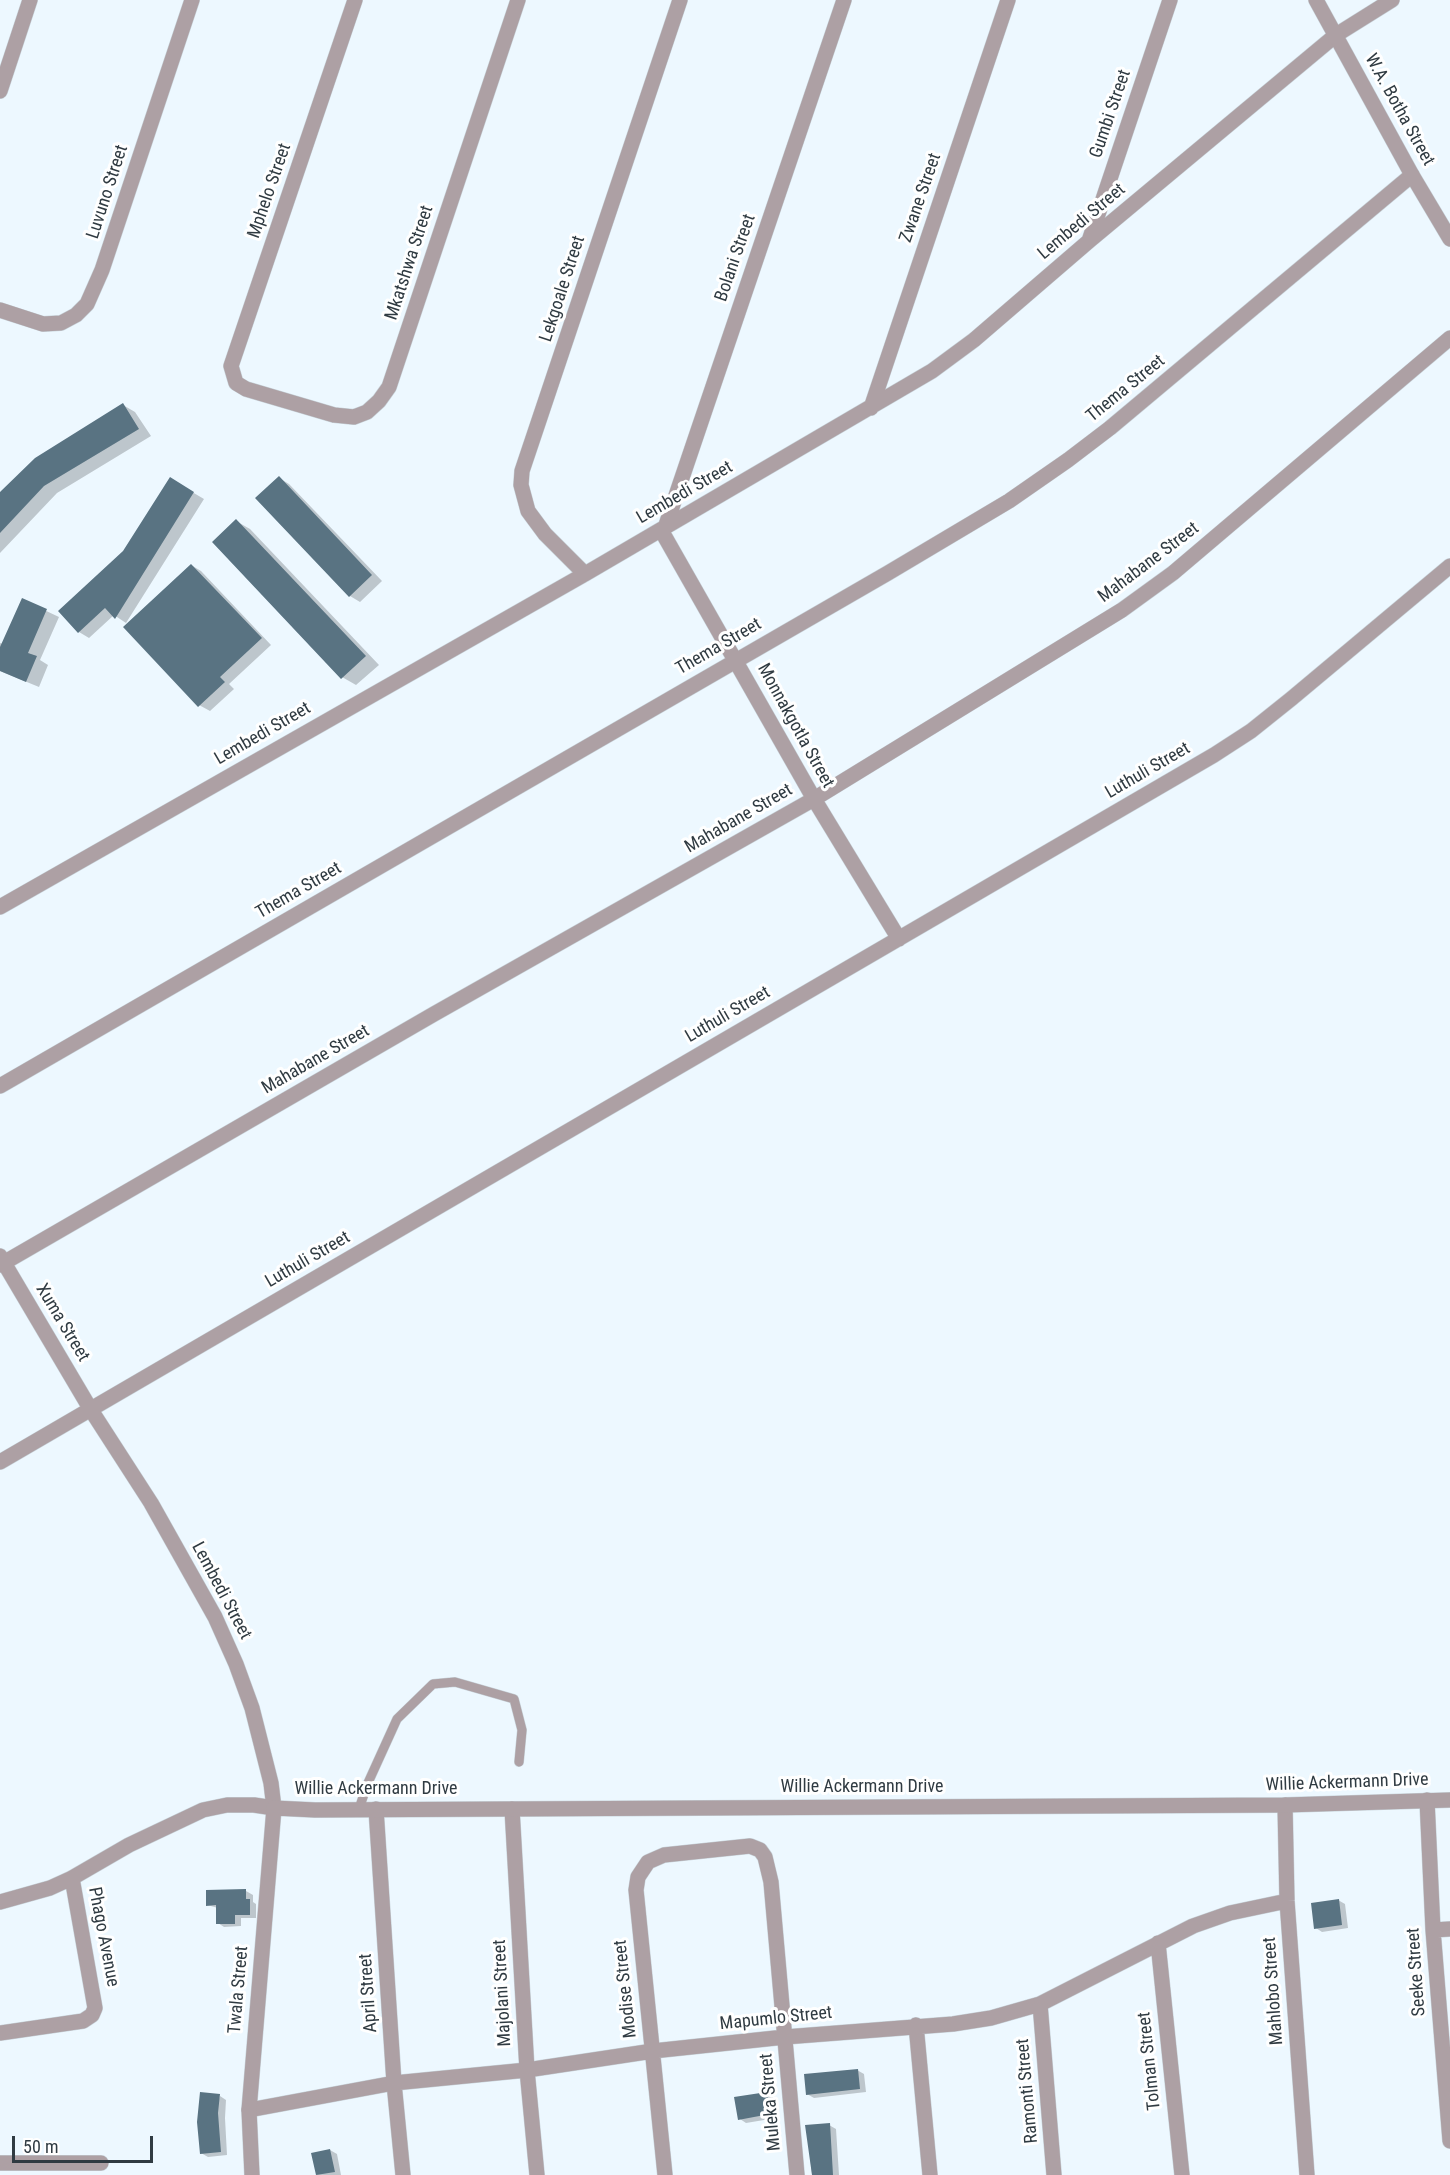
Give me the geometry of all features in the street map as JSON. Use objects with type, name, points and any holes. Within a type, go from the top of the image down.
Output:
[{"type":"street","points":[[0,91],[30,0]]},
{"type":"street","name":"Luvuno Street","points":[[0,310],[43,324],[61,323],[76,315],[87,304],[102,270],[192,0]]},
{"type":"street","name":"Mphelo Street","points":[[246,389],[236,383],[231,366],[355,0]]},
{"type":"street","name":"Mkatshwa Street","points":[[246,389],[334,415],[354,417],[367,412],[389,387],[518,0]]},
{"type":"street","name":"Lekgoale Street","points":[[585,574],[545,534],[528,511],[521,484],[522,471],[680,0]]},
{"type":"street","name":"Bolani Street","points":[[663,529],[844,0]]},
{"type":"street","name":"Zwane Street","points":[[871,408],[1008,0]]},
{"type":"street","name":"Gumbi Street","points":[[1089,241],[1170,0]]},
{"type":"street","name":"W.A. Botha Street","points":[[1316,0],[1412,175],[1450,239]]},
{"type":"street","name":"Lembedi Street","points":[[0,907],[585,574],[871,408],[932,370],[974,340],[1336,35],[1392,0]]},
{"type":"street","name":"Thema Street","points":[[0,1086],[1009,501],[1110,428],[1412,175]]},
{"type":"street","name":"Mahabane Street","points":[[1,1261],[814,799],[1122,610],[1173,573],[1450,338]]},
{"type":"street","name":"Monnakgotla Street","points":[[663,529],[814,799],[899,939]]},
{"type":"street","name":"Luthuli Street","points":[[0,1462],[899,939],[1251,731],[1450,566]]},
{"type":"street","name":"Xuma Street","points":[[1,1261],[91,1410]]},
{"type":"street","name":"Lembedi Street","points":[[91,1410],[151,1503],[215,1617],[236,1664],[255,1718],[272,1783],[274,1808]]},
{"type":"street","name":"Seeke Street","points":[[1426,1800],[1433,1930],[1450,2141]]},
{"type":"street","name":"Willie Ackermann Drive","points":[[0,1902],[50,1888],[129,1845],[203,1810],[227,1804],[315,1810],[1286,1805],[1450,1800]]},
{"type":"street","name":"Mahlobo Street","points":[[1286,1805],[1287,1901],[1307,2175]]},
{"type":"street","name":"Twala Street","points":[[252,2175],[249,2110],[274,1808]]},
{"type":"street","name":"April Street","points":[[376,1809],[394,2083],[403,2175]]},
{"type":"street","name":"Majolani Street","points":[[512,1809],[527,2070],[537,2175]]},
{"type":"street","name":"Modise Street","points":[[665,2175],[636,1890],[638,1877],[648,1862],[664,1855],[750,1846],[760,1850],[765,1857],[771,1882]]},
{"type":"street","name":"Phago Avenue","points":[[0,2033],[83,2021],[92,2015],[95,2008],[72,1878]]},
{"type":"street","name":"Muleka Street","points":[[771,1882],[797,2175]]},
{"type":"street","name":"Mapumlo Street","points":[[249,2110],[394,2083],[527,2070],[653,2051],[916,2025],[953,2024],[991,2018],[1040,2004],[1193,1926],[1230,1913],[1287,1901]]},
{"type":"street","points":[[1433,1930],[1450,1929]]},
{"type":"street","name":"Tolman Street","points":[[1158,1943],[1182,2175]]},
{"type":"street","name":"Ramonti Street","points":[[1040,2004],[1054,2175]]},
{"type":"street","points":[[916,2025],[930,2175]]},
{"type":"street","points":[[0,2163],[101,2163]]},
{"type":"lane","points":[[359,1809],[367,1785],[397,1719],[433,1684],[455,1682],[514,1699],[522,1730],[519,1762]]},
{"type":"building","points":[[123,403],[139,429],[44,486],[0,533],[0,492],[35,458]]},
{"type":"building","points":[[279,476],[372,575],[349,597],[255,498]]},
{"type":"building","points":[[170,477],[194,492],[115,619],[105,608],[78,633],[58,611],[123,551]]},
{"type":"building","points":[[236,519],[366,656],[341,679],[212,542]]},
{"type":"building","points":[[191,564],[262,638],[220,677],[225,682],[198,707],[123,627]]},
{"type":"building","points":[[22,598],[47,609],[28,653],[37,656],[26,682],[0,671],[0,647]]},
{"type":"building","points":[[246,1889],[246,1899],[250,1899],[250,1915],[235,1915],[235,1924],[216,1924],[216,1905],[206,1906],[206,1890]]},
{"type":"building","points":[[1339,1899],[1342,1925],[1314,1929],[1311,1903]]},
{"type":"building","points":[[858,2069],[860,2089],[806,2095],[804,2074]]},
{"type":"building","points":[[200,2092],[220,2094],[218,2113],[221,2152],[200,2154],[197,2122]]},
{"type":"building","points":[[767,2092],[770,2114],[738,2120],[734,2097]]},
{"type":"building","points":[[830,2123],[833,2175],[812,2175],[805,2125]]},
{"type":"building","points":[[330,2149],[335,2172],[316,2175],[311,2153]]}]
